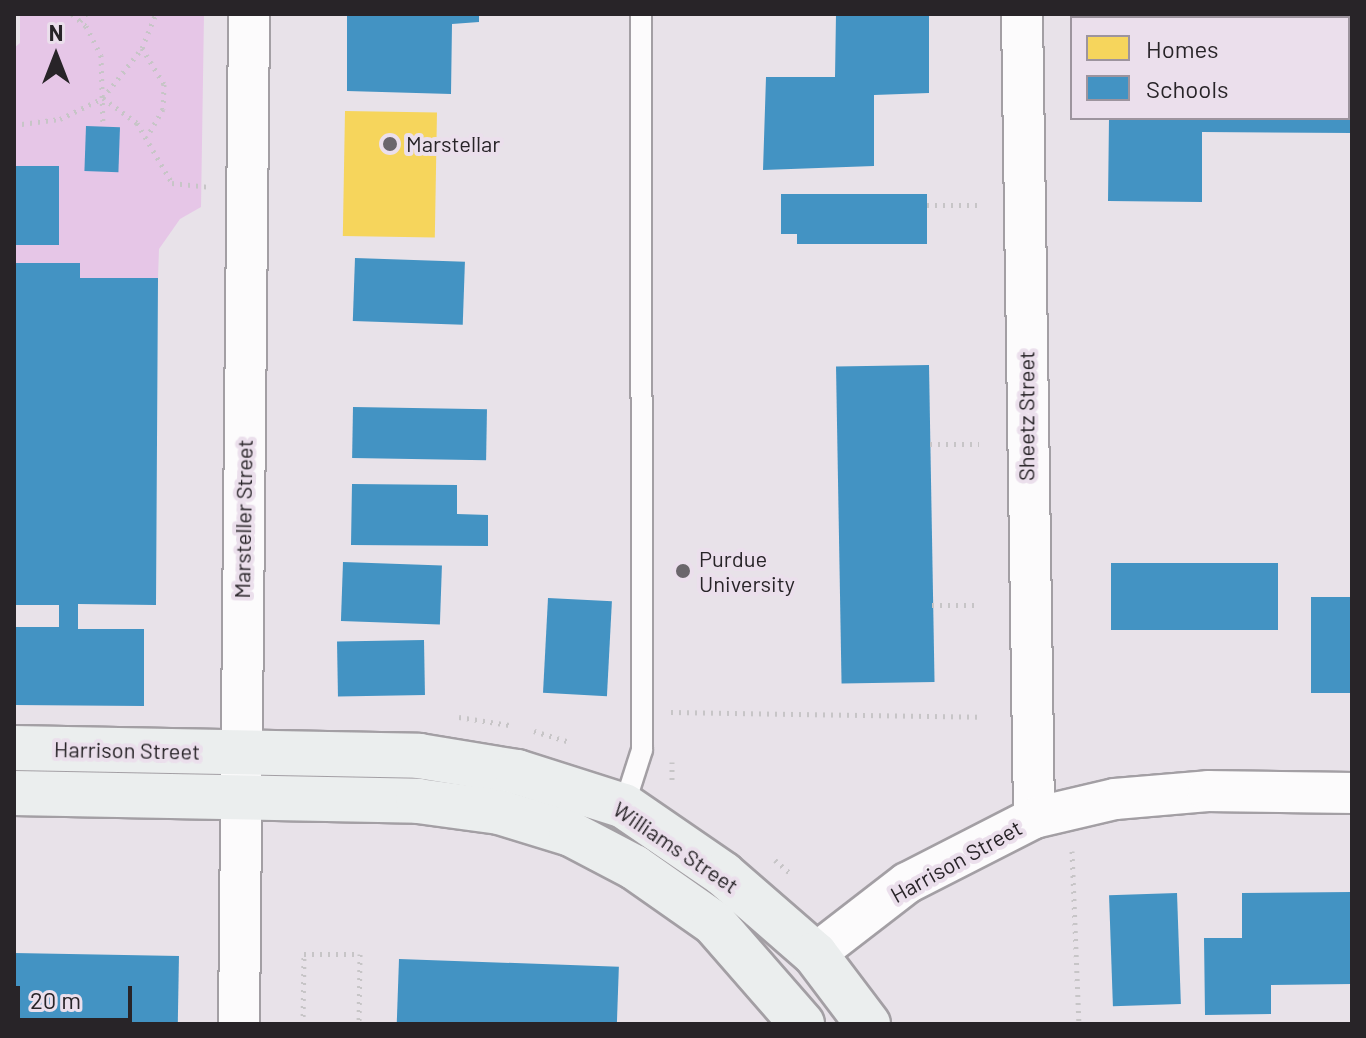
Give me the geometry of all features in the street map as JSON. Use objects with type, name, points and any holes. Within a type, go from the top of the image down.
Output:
[{"type":"main road","name":"Harrison Street","points":[[14,748],[240,753]]},
{"type":"main road","name":"Williams Street","points":[[240,753],[419,756],[517,772],[624,806],[723,874],[815,954],[868,1024]]},
{"type":"main road","name":"Harrison Street","points":[[14,793],[240,798]]},
{"type":"main road","name":"Williams Street","points":[[240,798],[418,801],[499,812],[571,834],[634,867],[714,923],[802,1024]]},
{"type":"street","name":"Marsteller Street","points":[[239,1024],[249,14]]},
{"type":"street","name":"Sheetz Street","points":[[1022,14],[1034,818]]},
{"type":"street","name":"Harrison Street","points":[[815,954],[907,883],[1034,818],[1115,799],[1208,791],[1352,793]]},
{"type":"lane","points":[[624,806],[642,750],[641,14]]},
{"type":"path","points":[[72,14],[80,21],[101,55],[103,126]]},
{"type":"path","points":[[80,21],[86,14]]},
{"type":"path","points":[[14,125],[60,119],[103,98],[142,48],[156,14]]},
{"type":"path","points":[[142,48],[164,84],[163,109],[147,137]]},
{"type":"path","points":[[103,98],[124,111],[147,137],[172,183],[209,187]]},
{"type":"path","points":[[927,205],[977,205]]},
{"type":"path","points":[[930,444],[979,444]]},
{"type":"path","points":[[932,605],[980,605]]},
{"type":"path","points":[[671,712],[981,717]]},
{"type":"path","points":[[1072,851],[1079,1024]]},
{"type":"path","points":[[303,1024],[304,954],[360,954],[359,1024]]},
{"type":"shaded area","points":[[20,14],[204,14],[201,207],[180,219],[159,249],[158,278],[80,278],[79,263],[14,263],[14,245],[59,245],[59,167],[14,166],[14,48],[20,43]]},
{"type":"building: Homes","name":"Marstellar","points":[[345,111],[437,113],[435,238],[343,236]]},
{"type":"building: Schools","points":[[347,14],[479,14],[479,22],[452,24],[451,94],[347,91]]},
{"type":"building: Schools","points":[[836,14],[929,14],[929,93],[874,95],[874,166],[763,170],[766,77],[835,77]]},
{"type":"building: Schools","points":[[1350,106],[1352,133],[1202,132],[1202,202],[1108,201],[1109,120],[1350,120]]},
{"type":"building: Schools","points":[[86,126],[120,127],[118,172],[84,171]]},
{"type":"building: Schools","points":[[14,166],[59,166],[59,245],[14,245]]},
{"type":"building: Schools","points":[[781,194],[927,194],[927,244],[797,244],[797,234],[781,234]]},
{"type":"building: Schools","points":[[355,258],[465,262],[463,325],[353,321]]},
{"type":"building: Schools","points":[[14,263],[80,263],[80,278],[158,278],[156,605],[78,604],[78,629],[144,629],[144,706],[14,705],[14,627],[59,627],[59,605],[14,605]]},
{"type":"building: Schools","points":[[929,365],[935,682],[842,684],[836,367]]},
{"type":"building: Schools","points":[[353,407],[487,409],[486,460],[352,458]]},
{"type":"building: Schools","points":[[352,484],[457,485],[457,514],[488,515],[488,546],[351,545]]},
{"type":"building: Schools","points":[[343,562],[442,565],[440,624],[341,621]]},
{"type":"building: Schools","points":[[1111,563],[1278,563],[1278,630],[1111,630]]},
{"type":"building: Schools","points":[[1311,597],[1352,597],[1352,693],[1311,693]]},
{"type":"building: Schools","points":[[548,598],[612,601],[607,696],[543,693]]},
{"type":"building: Schools","points":[[424,640],[425,695],[338,697],[337,642]]},
{"type":"building: Schools","points":[[1352,892],[1352,984],[1271,985],[1271,1014],[1205,1015],[1204,938],[1242,938],[1242,893]]},
{"type":"building: Schools","points":[[1177,893],[1181,1004],[1113,1006],[1109,895]]},
{"type":"building: Schools","points":[[14,953],[179,956],[178,1024],[14,1024]]},
{"type":"building: Schools","points":[[399,959],[619,967],[617,1024],[397,1024]]},
{"type":"place","name":"Marstellar","points":[[390,144]]},
{"type":"place","name":"Purdue University","points":[[683,571]]}]
